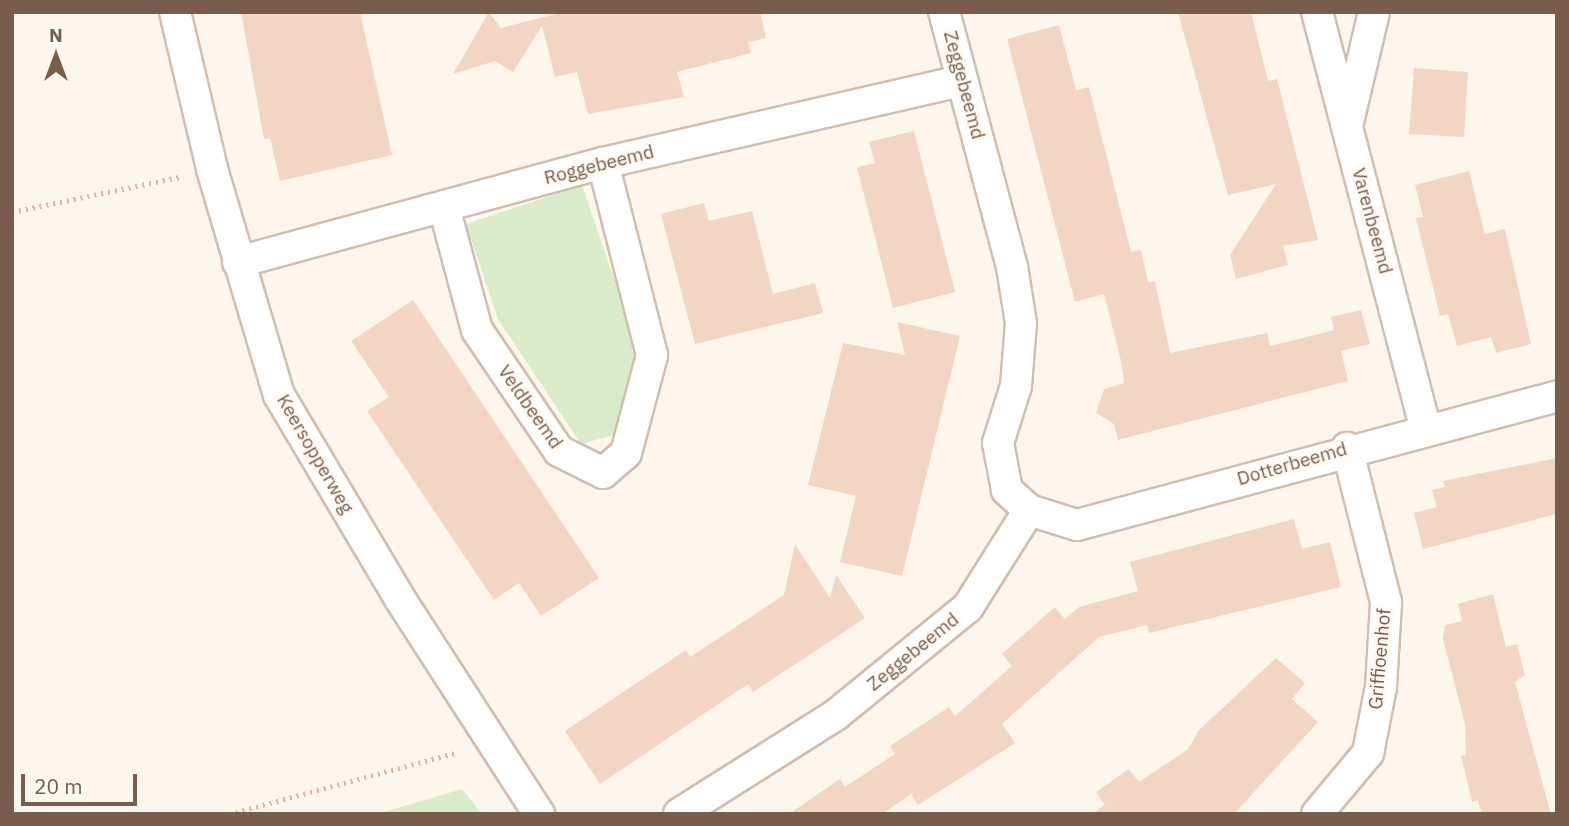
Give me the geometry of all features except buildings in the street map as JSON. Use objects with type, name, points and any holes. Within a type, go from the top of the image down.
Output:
[{"type":"street","name":"Keersopperweg","points":[[175,12],[212,169],[279,395],[491,743],[539,814]]},
{"type":"street","name":"Zeggebeemd","points":[[678,814],[837,714],[968,607],[1028,510],[1007,490],[998,443],[1016,386],[1021,323],[944,12]]},
{"type":"street","name":"Varenbeemd","points":[[1317,12],[1426,430]]},
{"type":"street","points":[[1347,126],[1374,12]]},
{"type":"street","name":"Roggebeemd","points":[[239,262],[603,163],[962,81]]},
{"type":"street","name":"Veldbeemd","points":[[444,207],[477,330],[559,452],[603,473],[626,453],[652,355],[603,163]]},
{"type":"street","name":"Dotterbeemd","points":[[1028,510],[1077,524],[1347,448],[1557,396]]},
{"type":"street","name":"Griffioenhof","points":[[1317,814],[1367,753],[1381,687],[1386,602],[1347,448]]},
{"type":"path","points":[[12,212],[212,169]]},
{"type":"path","points":[[229,814],[491,743]]},
{"type":"green space","points":[[582,185],[637,346],[626,419],[614,435],[581,444],[498,319],[466,224]]},
{"type":"green space","points":[[462,789],[482,814],[377,814]]}]
